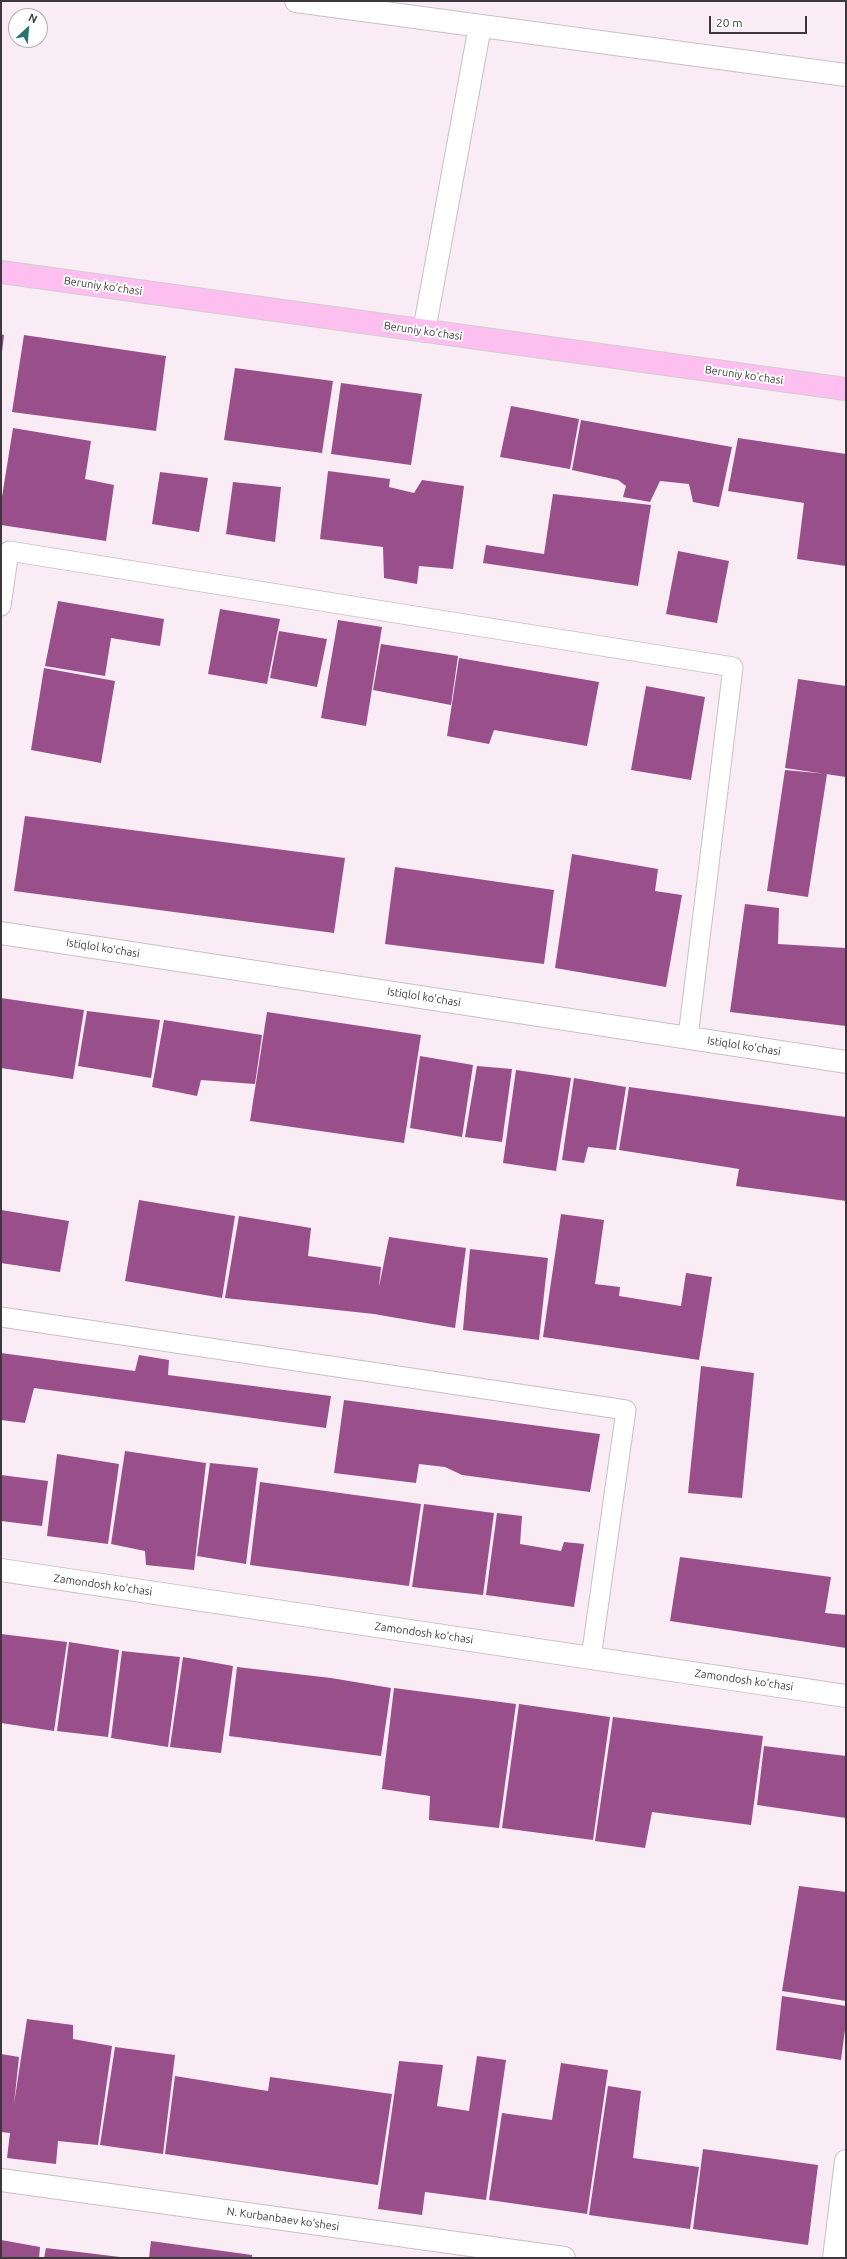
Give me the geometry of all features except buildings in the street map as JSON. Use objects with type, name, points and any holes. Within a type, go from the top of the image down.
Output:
[{"type":"main road","name":"Beruniy ko'chasi","points":[[1,272],[846,389]]},
{"type":"street","points":[[296,1],[846,75]]},
{"type":"street","points":[[424,331],[480,26]]},
{"type":"street","name":"Istiqlol ko'chasi","points":[[1,933],[846,1062]]},
{"type":"street","name":"Zamondosh ko'chasi","points":[[1,1570],[846,1696]]},
{"type":"street","points":[[834,2258],[846,2161]]},
{"type":"street","name":"N. Kurbanbaev ko'shesi","points":[[1,2180],[564,2258]]},
{"type":"lane","points":[[1,606],[9,551],[733,668],[688,1037]]},
{"type":"lane","points":[[1,1317],[626,1410],[591,1658]]}]
